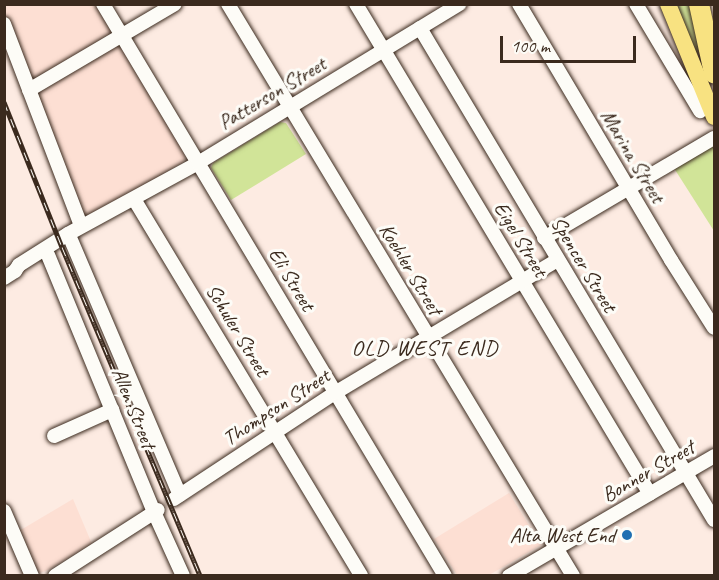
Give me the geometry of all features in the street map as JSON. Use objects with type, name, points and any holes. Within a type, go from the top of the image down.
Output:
[{"type":"highway","points":[[699,4],[714,73]]},
{"type":"main road","points":[[668,4],[707,114]]},
{"type":"street","name":"Eli Street","points":[[104,4],[445,576]]},
{"type":"street","points":[[29,90],[175,4]]},
{"type":"street","name":"Koehler Street","points":[[228,4],[573,576]]},
{"type":"street","name":"Eigel Street","points":[[356,4],[650,494]]},
{"type":"street","name":"Patterson Street","points":[[8,274],[22,271],[101,223],[105,216],[198,163],[460,4]]},
{"type":"street","name":"Marina Street","points":[[519,4],[714,328]]},
{"type":"street","points":[[637,5],[707,114]]},
{"type":"street","points":[[4,24],[81,226]]},
{"type":"street","name":"Spencer Street","points":[[420,28],[714,519]]},
{"type":"street","points":[[544,238],[714,138]]},
{"type":"street","name":"Schuler Street","points":[[134,199],[361,576]]},
{"type":"street","name":"Patterson Street","points":[[8,274],[81,226],[98,216],[105,216]]},
{"type":"street","name":"Allen Street","points":[[71,240],[177,497]]},
{"type":"street","name":"Allen Street","points":[[48,255],[183,576]]},
{"type":"street","name":"Thompson Street","points":[[177,497],[335,393],[557,260]]},
{"type":"street","points":[[54,436],[112,410]]},
{"type":"street","name":"Bonner Street","points":[[509,576],[714,456]]},
{"type":"street","points":[[4,511],[32,576]]},
{"type":"street","points":[[55,576],[156,511]]},
{"type":"shaded area","points":[[5,5],[100,5],[115,32],[34,80],[28,76],[5,13]]},
{"type":"shaded area","points":[[120,43],[185,157],[183,162],[92,216],[87,216],[82,213],[36,93]]},
{"type":"shaded area","points":[[509,493],[541,545],[489,575],[457,575],[434,539]]},
{"type":"shaded area","points":[[73,499],[92,544],[46,571],[38,573],[19,531]]},
{"type":"green space","points":[[677,5],[690,5],[701,51],[696,54]]},
{"type":"green space","points":[[280,122],[286,123],[306,154],[231,200],[211,168],[213,163]]},
{"type":"green space","points":[[714,145],[714,231],[672,165]]},
{"type":"railway","points":[[4,102],[62,247],[200,576]]},
{"type":"place","name":"Alta West End","points":[[627,535]]},
{"type":"district","name":"OLD WEST END","points":[[425,349]]}]
